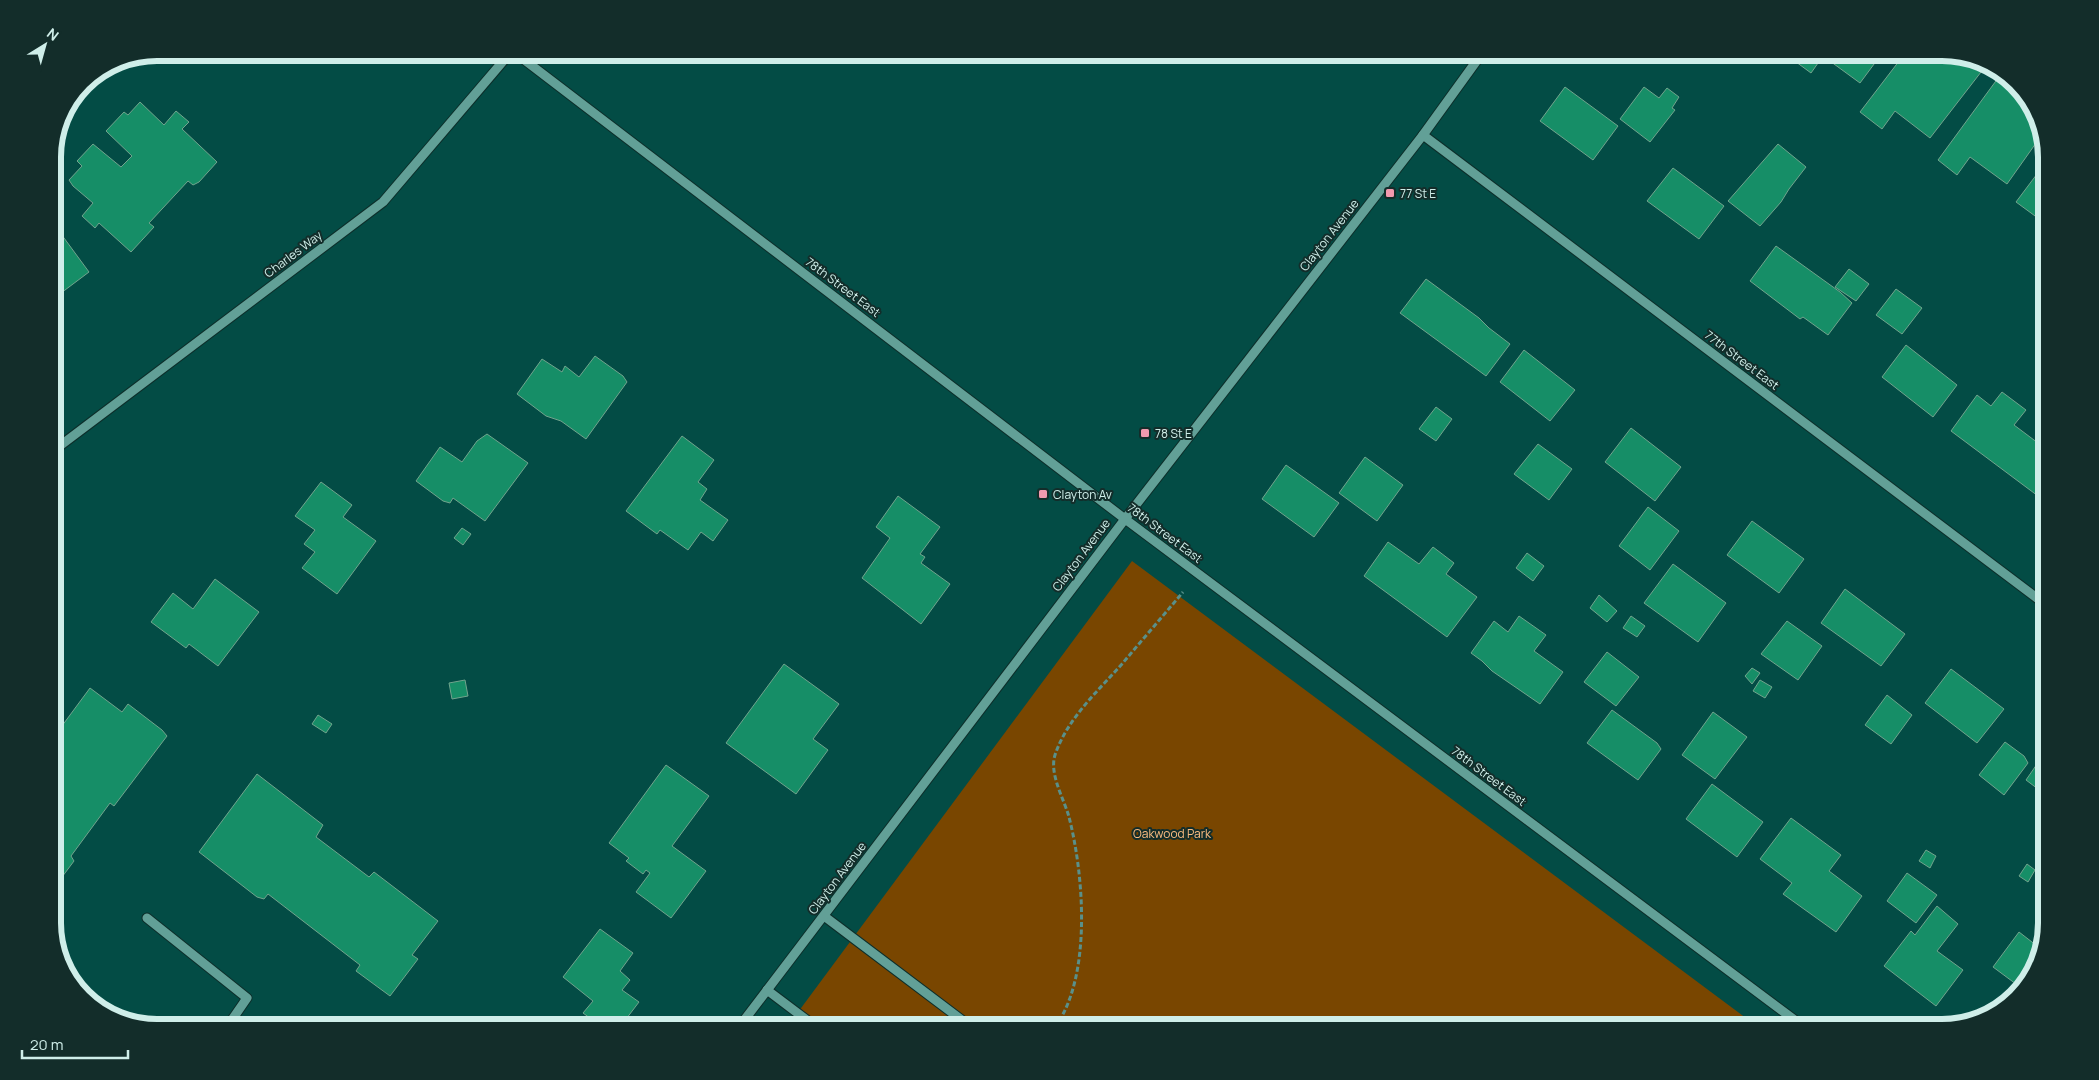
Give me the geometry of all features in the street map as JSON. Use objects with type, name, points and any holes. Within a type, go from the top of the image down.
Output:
[{"type":"street","name":"Charles Way","points":[[61,446],[383,202],[505,61]]},
{"type":"street","name":"78th Street East","points":[[525,61],[1198,574],[1792,1019]]},
{"type":"street","name":"Clayton Avenue","points":[[746,1019],[1125,518],[1423,135],[1476,61]]},
{"type":"street","name":"77th Street East","points":[[1423,135],[2038,599]]},
{"type":"street","points":[[824,916],[958,1019]]},
{"type":"street","points":[[147,918],[247,998],[232,1019]]},
{"type":"street","points":[[767,990],[804,1019]]},
{"type":"path","points":[[1060,1019],[1072,994],[1078,970],[1081,928],[1079,876],[1073,834],[1055,776],[1054,757],[1068,726],[1198,574]]},
{"type":"green space","name":"Oakwood Park","points":[[1132,561],[1747,1019],[793,1019]]},
{"type":"building","points":[[1795,61],[1819,61],[1811,73]]},
{"type":"building","points":[[1830,61],[1876,61],[1860,83]]},
{"type":"building","points":[[1899,61],[1954,62],[1982,70],[1930,138],[1895,111],[1882,129],[1860,112]]},
{"type":"building","points":[[1997,79],[2022,104],[2033,126],[2037,142],[2007,184],[1970,157],[1957,175],[1938,160]]},
{"type":"building","points":[[1565,87],[1618,126],[1593,160],[1540,121]]},
{"type":"building","points":[[1644,87],[1659,98],[1667,88],[1679,97],[1672,108],[1675,110],[1650,142],[1620,119]]},
{"type":"building","points":[[140,102],[164,125],[176,111],[189,122],[182,129],[217,162],[199,182],[193,185],[188,181],[149,223],[154,227],[131,252],[99,223],[95,228],[82,216],[93,203],[73,186],[69,180],[82,166],[77,161],[93,144],[121,167],[132,156],[106,131],[124,112],[128,115]]},
{"type":"building","points":[[1778,144],[1806,167],[1781,202],[1760,226],[1728,201]]},
{"type":"building","points":[[1673,168],[1724,206],[1699,239],[1647,201]]},
{"type":"building","points":[[2038,173],[2038,218],[2016,202]]},
{"type":"building","points":[[61,234],[89,272],[61,293]]},
{"type":"building","points":[[1776,246],[1840,292],[1852,303],[1828,335],[1803,317],[1800,319],[1750,281]]},
{"type":"building","points":[[1849,269],[1869,284],[1856,301],[1835,287]]},
{"type":"building","points":[[1426,279],[1479,318],[1510,344],[1486,376],[1400,313]]},
{"type":"building","points":[[1896,289],[1922,308],[1902,334],[1876,315]]},
{"type":"building","points":[[1906,345],[1957,385],[1933,417],[1882,377]]},
{"type":"building","points":[[1524,350],[1575,390],[1550,421],[1500,382]]},
{"type":"building","points":[[595,356],[623,376],[627,382],[586,439],[561,421],[546,416],[517,394],[542,359],[562,372],[565,366],[579,377]]},
{"type":"building","points":[[2002,392],[2026,410],[2014,425],[2038,443],[2038,496],[1951,431],[1977,395],[1991,406]]},
{"type":"building","points":[[1436,407],[1452,419],[1436,441],[1419,429]]},
{"type":"building","points":[[1631,428],[1681,467],[1655,501],[1605,462]]},
{"type":"building","points":[[487,434],[528,463],[485,521],[453,498],[450,503],[443,501],[416,481],[440,447],[462,462],[477,441]]},
{"type":"building","points":[[682,436],[714,460],[698,482],[707,489],[700,500],[728,520],[713,541],[701,532],[688,550],[660,530],[657,534],[626,511]]},
{"type":"building","points":[[1538,444],[1572,469],[1549,500],[1514,474]]},
{"type":"building","points":[[1365,457],[1403,485],[1377,521],[1339,493]]},
{"type":"building","points":[[1286,465],[1339,503],[1314,537],[1262,499]]},
{"type":"building","points":[[321,482],[352,505],[343,517],[376,541],[337,594],[302,568],[315,552],[304,544],[315,530],[295,516]]},
{"type":"building","points":[[898,496],[940,527],[920,554],[925,557],[921,563],[950,584],[921,624],[862,578],[890,538],[876,527]]},
{"type":"building","points":[[1648,507],[1679,531],[1650,570],[1619,546]]},
{"type":"building","points":[[1752,521],[1804,559],[1779,593],[1727,555]]},
{"type":"building","points":[[462,528],[471,534],[463,545],[454,538]]},
{"type":"building","points":[[1388,542],[1419,564],[1433,547],[1454,563],[1446,574],[1477,597],[1447,637],[1364,576]]},
{"type":"building","points":[[1527,553],[1544,566],[1533,581],[1516,568]]},
{"type":"building","points":[[1673,564],[1726,603],[1698,642],[1644,603]]},
{"type":"building","points":[[215,579],[259,612],[218,666],[189,644],[186,648],[151,622],[173,593],[193,609]]},
{"type":"building","points":[[1845,589],[1905,634],[1881,666],[1821,623]]},
{"type":"building","points":[[1599,595],[1617,611],[1607,622],[1590,608]]},
{"type":"building","points":[[1519,616],[1546,635],[1534,651],[1563,672],[1540,704],[1492,671],[1471,653],[1494,621],[1508,632]]},
{"type":"building","points":[[1631,616],[1645,626],[1637,637],[1623,628]]},
{"type":"building","points":[[1787,621],[1822,646],[1798,680],[1761,654]]},
{"type":"building","points":[[1607,652],[1639,677],[1616,706],[1584,682]]},
{"type":"building","points":[[784,664],[839,704],[813,739],[828,750],[796,794],[726,743]]},
{"type":"building","points":[[1752,668],[1760,673],[1752,684],[1745,676]]},
{"type":"building","points":[[1951,669],[2004,709],[1977,743],[1925,703]]},
{"type":"building","points":[[465,680],[468,696],[452,699],[449,683]]},
{"type":"building","points":[[1760,680],[1772,687],[1765,698],[1753,691]]},
{"type":"building","points":[[90,688],[122,712],[128,704],[167,736],[114,806],[110,803],[71,856],[74,861],[61,878],[61,727]]},
{"type":"building","points":[[1887,695],[1912,715],[1891,744],[1865,725]]},
{"type":"building","points":[[1612,710],[1657,743],[1661,749],[1638,780],[1587,743]]},
{"type":"building","points":[[1713,712],[1747,737],[1715,779],[1682,755]]},
{"type":"building","points":[[318,715],[332,724],[326,733],[312,724]]},
{"type":"building","points":[[2005,742],[2024,756],[2028,763],[2004,795],[1979,775]]},
{"type":"building","points":[[2038,763],[2038,789],[2026,780]]},
{"type":"building","points":[[666,765],[709,796],[672,846],[706,871],[671,918],[636,892],[650,873],[646,870],[643,874],[626,861],[629,858],[609,843]]},
{"type":"building","points":[[257,774],[323,825],[316,837],[369,877],[374,872],[438,921],[412,955],[418,959],[390,996],[356,971],[360,965],[268,894],[264,899],[257,897],[199,852]]},
{"type":"building","points":[[1712,784],[1763,822],[1737,857],[1686,819]]},
{"type":"building","points":[[1791,818],[1841,855],[1829,871],[1862,896],[1836,932],[1783,894],[1792,883],[1760,859]]},
{"type":"building","points":[[1926,850],[1936,856],[1930,868],[1919,861]]},
{"type":"building","points":[[2027,864],[2035,870],[2028,882],[2019,876]]},
{"type":"building","points":[[1907,873],[1937,895],[1916,923],[1887,901]]},
{"type":"building","points":[[1937,906],[1958,924],[1937,951],[1963,970],[1936,1006],[1884,966],[1911,931],[1915,935]]},
{"type":"building","points":[[600,929],[633,953],[620,971],[630,980],[622,990],[639,1002],[626,1019],[591,1019],[583,1013],[593,1001],[563,977]]},
{"type":"building","points":[[2019,932],[2035,944],[2028,965],[2016,984],[1993,967]]},
{"type":"place","name":"77 St E","points":[[1390,193]]},
{"type":"place","name":"78 St E","points":[[1145,433]]},
{"type":"place","name":"Clayton Av","points":[[1043,494]]}]
